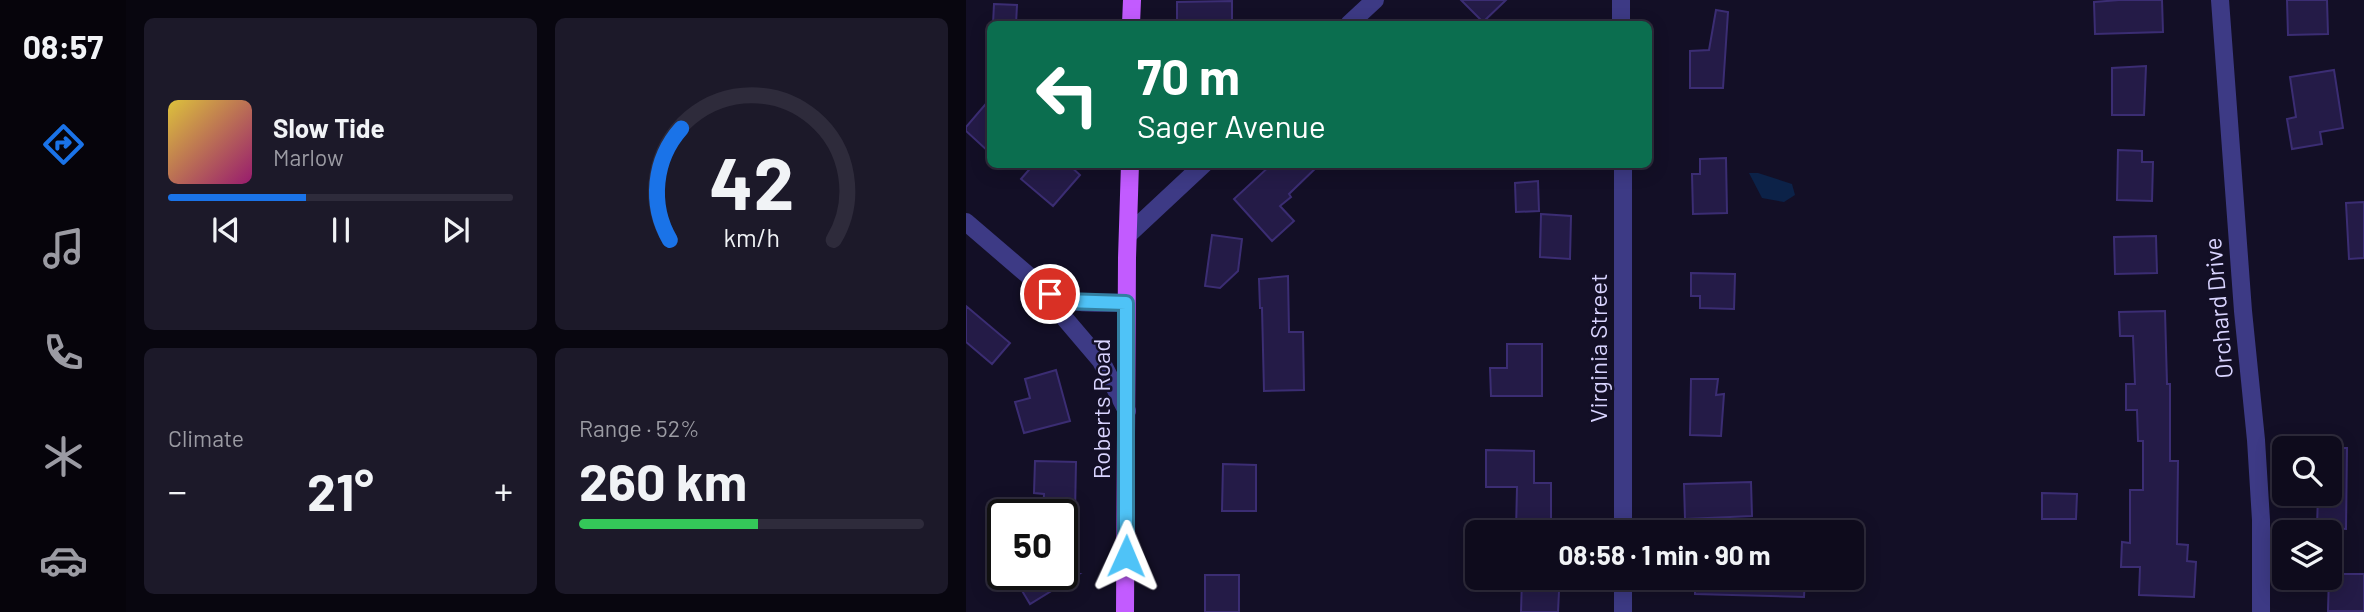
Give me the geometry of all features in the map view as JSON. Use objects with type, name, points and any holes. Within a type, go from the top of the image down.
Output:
[{"type":"main road","points":[[1131,21],[1132,0]]},
{"type":"main road","name":"Roberts Road","points":[[1125,612],[1126,303],[1130,168]]},
{"type":"street","points":[[1352,21],[1375,0]]},
{"type":"street","points":[[1621,0],[1621,21]]},
{"type":"street","name":"Orchard Drive","points":[[2220,0],[2243,311],[2256,440],[2261,612]]},
{"type":"street","points":[[1129,234],[1200,168]]},
{"type":"street","name":"Virginia Street","points":[[1623,168],[1623,520]]},
{"type":"street","points":[[966,222],[1050,294],[1065,301],[1126,303]]},
{"type":"street","points":[[1050,294],[1061,314],[1101,360],[1127,411]]},
{"type":"street","points":[[1623,590],[1623,612]]},
{"type":"water","points":[[1749,173],[1758,173],[1792,184],[1795,195],[1784,202],[1762,198]]},
{"type":"building","points":[[1461,0],[1506,0],[1484,21]]},
{"type":"building","points":[[2162,0],[2163,32],[2095,34],[2094,2]]},
{"type":"building","points":[[2287,0],[2327,0],[2328,34],[2288,35]]},
{"type":"building","points":[[1232,1],[1232,21],[1177,21],[1177,2]]},
{"type":"building","points":[[994,4],[1017,5],[1016,21],[993,21]]},
{"type":"building","points":[[1716,10],[1728,12],[1723,88],[1690,88],[1690,51],[1709,50]]},
{"type":"building","points":[[2146,66],[2144,115],[2112,115],[2112,68]]},
{"type":"building","points":[[2334,70],[2343,128],[2320,132],[2322,144],[2292,149],[2287,119],[2296,117],[2290,77]]},
{"type":"building","points":[[987,102],[987,150],[966,131],[966,127]]},
{"type":"building","points":[[2118,150],[2142,151],[2142,162],[2153,162],[2152,201],[2117,200]]},
{"type":"building","points":[[1726,158],[1727,213],[1693,214],[1692,174],[1700,174],[1700,159]]},
{"type":"building","points":[[1031,168],[1072,168],[1080,175],[1053,206],[1021,179]]},
{"type":"building","points":[[1268,168],[1316,168],[1280,206],[1294,221],[1272,241],[1234,199]]},
{"type":"building","points":[[1538,181],[1539,211],[1516,212],[1515,183]]},
{"type":"building","points":[[2364,202],[2364,258],[2349,259],[2346,203]]},
{"type":"building","points":[[1541,214],[1571,216],[1570,259],[1540,257]]},
{"type":"building","points":[[1212,235],[1242,239],[1238,271],[1220,288],[1205,286]]},
{"type":"building","points":[[2156,236],[2157,273],[2115,274],[2114,237]]},
{"type":"building","points":[[1691,273],[1735,274],[1734,309],[1700,308],[1700,296],[1691,296]]},
{"type":"building","points":[[1288,276],[1289,332],[1303,332],[1304,390],[1264,391],[1259,279]]},
{"type":"building","points":[[966,306],[1010,343],[992,364],[966,342]]},
{"type":"building","points":[[2165,311],[2167,384],[2170,384],[2170,461],[2178,461],[2177,544],[2188,545],[2187,561],[2196,562],[2194,597],[2139,595],[2140,567],[2121,567],[2122,542],[2130,543],[2130,490],[2143,490],[2143,441],[2138,441],[2137,410],[2126,410],[2126,384],[2135,384],[2133,336],[2120,336],[2119,312]]},
{"type":"building","points":[[1507,344],[1542,344],[1542,396],[1491,396],[1490,368],[1507,368]]},
{"type":"building","points":[[1056,370],[1070,421],[1024,433],[1015,402],[1030,398],[1025,379]]},
{"type":"building","points":[[1691,379],[1718,379],[1716,395],[1724,394],[1721,436],[1690,435]]},
{"type":"building","points":[[2342,448],[2347,448],[2346,529],[2342,529],[2342,520],[2317,520],[2318,506],[2342,506]]},
{"type":"building","points":[[1486,450],[1534,451],[1534,483],[1551,483],[1551,520],[1516,520],[1517,487],[1486,487]]},
{"type":"building","points":[[1035,461],[1076,462],[1075,499],[1044,499],[1044,494],[1034,493]]},
{"type":"building","points":[[1223,464],[1256,465],[1256,511],[1222,511]]},
{"type":"building","points":[[1751,482],[1752,516],[1685,519],[1684,484]]},
{"type":"building","points":[[2042,493],[2077,494],[2076,519],[2042,519]]},
{"type":"building","points":[[2342,574],[2364,574],[2364,611],[2328,611],[2329,590],[2342,590]]},
{"type":"building","points":[[1205,575],[1239,575],[1239,612],[1205,612]]},
{"type":"building","points":[[1022,590],[1053,590],[1030,604]]},
{"type":"building","points":[[1522,590],[1559,591],[1558,612],[1521,612]]},
{"type":"building","points":[[1695,590],[1804,590],[1804,597],[1695,594]]},
{"type":"route","points":[[1050,294],[1065,301],[1126,303],[1126,556]]}]
